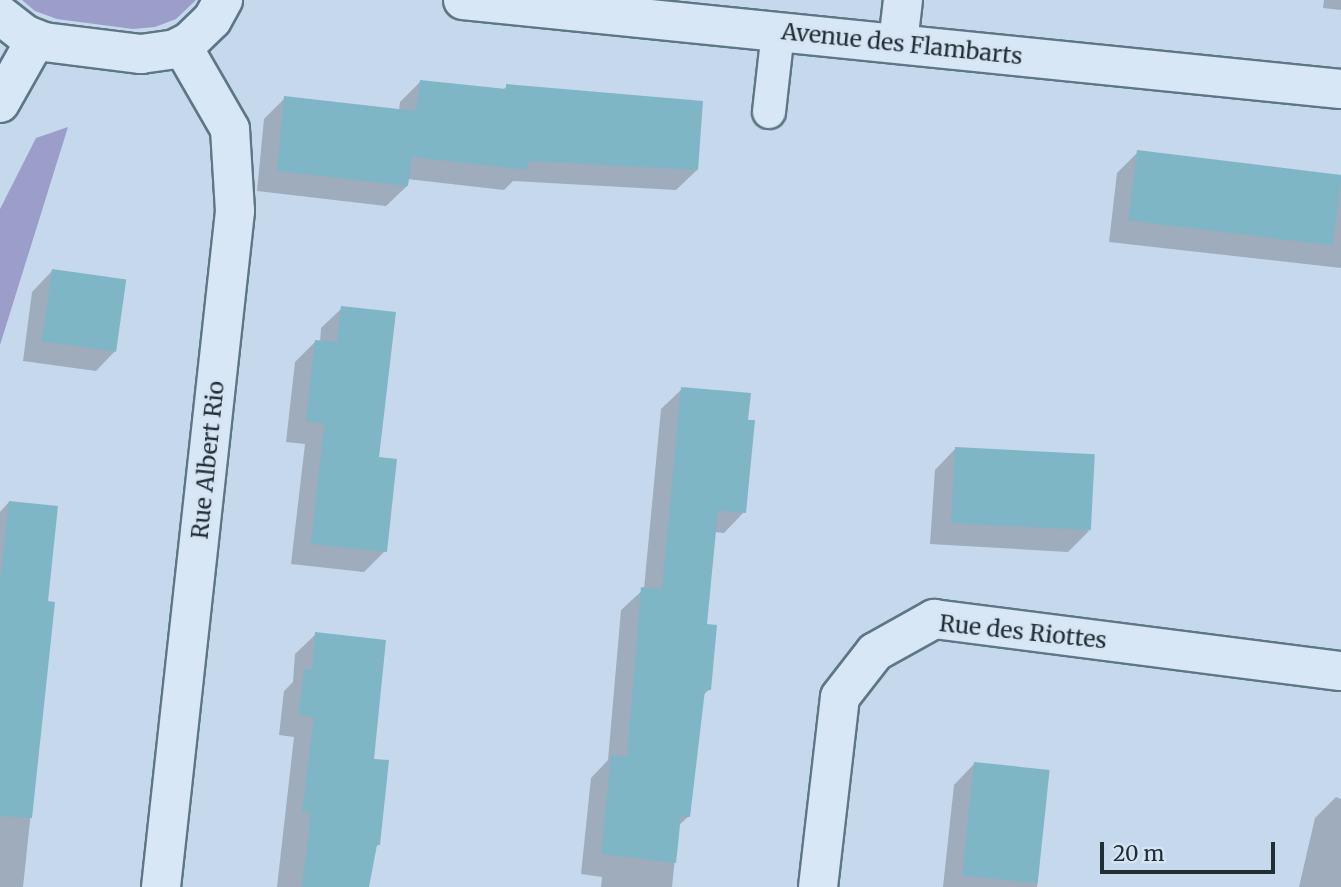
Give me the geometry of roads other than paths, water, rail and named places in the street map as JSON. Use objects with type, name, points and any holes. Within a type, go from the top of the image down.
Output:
[{"type":"street","points":[[0,15],[24,34],[44,42],[141,54],[182,46],[202,31],[223,0]]},
{"type":"street","name":"Avenue des Flambarts","points":[[463,0],[1341,89]]},
{"type":"street","points":[[898,43],[904,0]]},
{"type":"street","points":[[0,103],[36,39]]},
{"type":"street","name":"Rue Albert Rio","points":[[161,887],[235,211],[230,129],[182,46]]},
{"type":"street","name":"Rue des Riottes","points":[[818,887],[840,697],[875,652],[933,619],[1341,671]]},
{"type":"lane","points":[[769,112],[778,32]]}]
